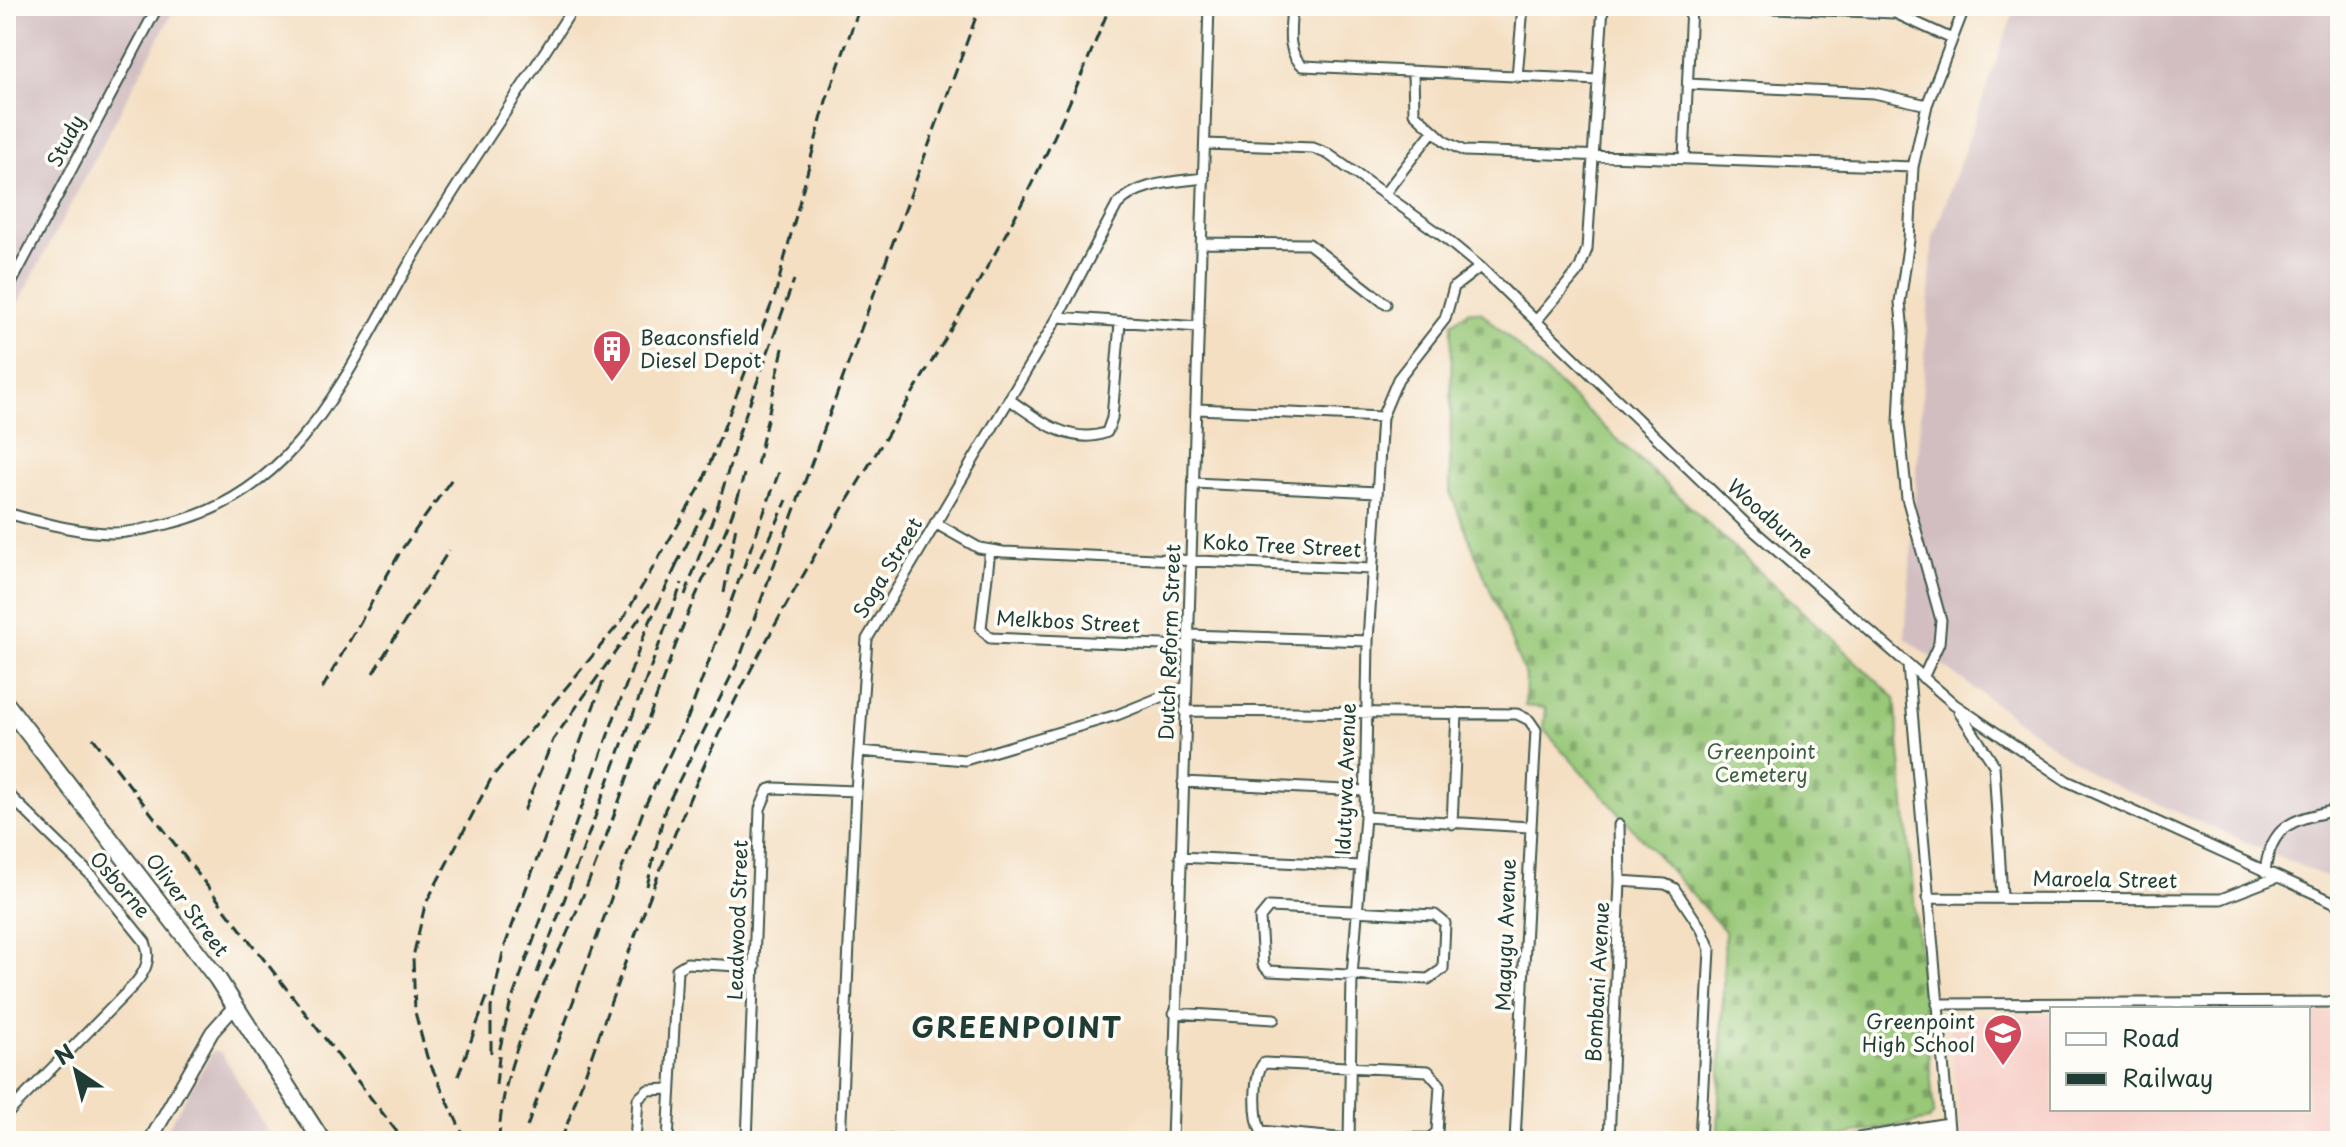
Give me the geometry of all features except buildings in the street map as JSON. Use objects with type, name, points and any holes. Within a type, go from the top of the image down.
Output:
[{"type":"highway","name":"Oliver Street","points":[[6,704],[236,1005],[322,1141]]},
{"type":"street","name":"Study","points":[[6,293],[158,6]]},
{"type":"street","points":[[6,513],[78,529],[114,533],[140,530],[215,509],[243,494],[288,458],[320,415],[428,233],[574,6]]},
{"type":"street","name":"Dutch Reform Street","points":[[1172,1141],[1209,6]]},
{"type":"street","points":[[1292,6],[1291,47],[1294,57],[1303,66],[1598,80]]},
{"type":"street","points":[[1517,77],[1523,6]]},
{"type":"street","points":[[1536,321],[1583,263],[1603,6]]},
{"type":"street","points":[[1684,158],[1691,6]]},
{"type":"street","points":[[1725,6],[1895,13],[1952,39]]},
{"type":"street","points":[[1923,678],[1941,633],[1941,620],[1904,487],[1899,423],[1903,332],[1900,302],[1909,240],[1913,167],[1927,105],[1965,6]]},
{"type":"street","points":[[1413,73],[1411,105],[1420,120],[1464,151],[1593,159],[1684,158],[1913,167]]},
{"type":"street","points":[[1688,84],[1874,93],[1927,105]]},
{"type":"street","points":[[1385,193],[1433,131]]},
{"type":"street","name":"Woodburne","points":[[1205,144],[1313,148],[1328,154],[1385,193],[1480,267],[1745,523],[1954,704],[2067,781],[2340,905]]},
{"type":"street","name":"Soga Street","points":[[939,1141],[840,1139],[856,791],[867,639],[1058,317],[1124,197],[1146,187],[1204,178]]},
{"type":"street","points":[[1202,243],[1309,244],[1386,304]]},
{"type":"street","name":"Idutywa Avenue","points":[[1349,1140],[1352,976],[1365,817],[1368,641],[1382,417],[1398,379],[1445,319],[1454,287],[1480,267]]},
{"type":"street","points":[[1058,317],[1199,327]]},
{"type":"street","points":[[1009,399],[1053,429],[1098,435],[1107,432],[1112,418],[1120,323]]},
{"type":"street","points":[[1197,409],[1382,417]]},
{"type":"street","points":[[1194,483],[1377,492]]},
{"type":"street","points":[[935,523],[990,550]]},
{"type":"street","name":"Koko Tree Street","points":[[990,550],[1372,569]]},
{"type":"street","name":"Melkbos Street","points":[[990,550],[981,628],[990,638],[1368,641]]},
{"type":"street","points":[[1908,665],[1950,1141]]},
{"type":"street","points":[[859,751],[965,760],[1117,715],[1186,687]]},
{"type":"street","points":[[1954,704],[1994,765],[2002,897]]},
{"type":"street","points":[[1185,711],[1366,715],[1457,713],[1452,824]]},
{"type":"street","name":"Magugu Avenue","points":[[1457,713],[1517,714],[1529,720],[1536,730],[1515,1140]]},
{"type":"street","points":[[1183,782],[1364,791]]},
{"type":"street","name":"Leadwood Street","points":[[747,1141],[760,809],[765,795],[774,788],[856,791]]},
{"type":"street","name":"Osborne","points":[[6,792],[100,886],[145,942],[149,953],[144,971],[134,985],[6,1115]]},
{"type":"street","points":[[2265,872],[2267,854],[2283,827],[2296,819],[2340,809]]},
{"type":"street","points":[[1365,817],[1529,827]]},
{"type":"street","name":"Bombani Avenue","points":[[1609,1141],[1620,881],[1619,825]]},
{"type":"street","points":[[1180,857],[1361,866]]},
{"type":"street","name":"Maroela Street","points":[[1927,898],[2221,899],[2278,877]]},
{"type":"street","points":[[1620,881],[1670,886],[1708,940],[1700,1141]]},
{"type":"street","points":[[1269,907],[1356,911],[1440,917],[1445,923],[1444,963],[1438,974],[1428,979],[1352,976],[1269,971],[1263,965],[1260,918],[1269,907]]},
{"type":"street","points":[[668,1141],[677,969],[687,963],[755,967]]},
{"type":"street","points":[[1937,1004],[2340,1002]]},
{"type":"street","points":[[150,1141],[212,1032],[236,1005]]},
{"type":"street","points":[[1174,1013],[1274,1019]]},
{"type":"street","points":[[1264,1063],[1349,1066],[1428,1071],[1440,1085],[1434,1136],[1349,1140],[1261,1131],[1257,1120],[1258,1073],[1264,1063]]},
{"type":"street","points":[[635,1141],[638,1099],[648,1090],[670,1089]]},
{"type":"street","points":[[1841,1141],[1948,1123]]},
{"type":"street","points":[[1515,1140],[1593,1141]]},
{"type":"shaded area","points":[[6,6],[176,6],[6,326]]},
{"type":"shaded area","points":[[2016,6],[2340,6],[2340,883],[2096,777],[1905,638],[1933,238]]},
{"type":"shaded area","name":"Greenpoint High School","points":[[2310,1013],[2340,1013],[2340,1141],[1962,1141],[1949,1026],[1958,1015],[2050,1014],[2050,1111],[2310,1111]]},
{"type":"shaded area","points":[[213,1051],[221,1052],[272,1141],[160,1141]]},
{"type":"green space","name":"Greenpoint Cemetery","points":[[1469,311],[1481,312],[1895,698],[1934,1113],[1929,1120],[1810,1141],[1724,1140],[1718,1133],[1725,931],[1543,729],[1545,708],[1525,706],[1526,677],[1450,492],[1452,323]]},
{"type":"railway","points":[[466,1141],[427,1057],[415,1012],[413,957],[425,905],[492,777],[623,619],[702,484],[775,295],[826,101],[860,6]]},
{"type":"railway","points":[[647,886],[665,809],[739,660],[980,6]]},
{"type":"railway","points":[[561,1141],[668,850],[718,736],[776,623],[1010,226],[1063,117],[1110,6]]},
{"type":"railway","points":[[737,438],[794,280]]},
{"type":"railway","points":[[757,465],[784,344]]},
{"type":"railway","points":[[685,595],[719,502],[741,427]]},
{"type":"railway","points":[[687,720],[779,472]]},
{"type":"railway","points":[[499,1141],[506,1084],[523,1032],[585,892],[683,626],[725,533],[744,474]]},
{"type":"railway","points":[[322,689],[402,549],[454,476]]},
{"type":"railway","points":[[754,573],[787,500]]},
{"type":"railway","points":[[675,567],[708,504]]},
{"type":"railway","points":[[724,593],[736,526]]},
{"type":"railway","points":[[373,673],[449,550]]},
{"type":"railway","points":[[496,1085],[500,1048],[510,1005],[646,630],[680,558]]},
{"type":"railway","points":[[537,973],[682,583]]},
{"type":"railway","points":[[524,811],[553,740],[650,603]]},
{"type":"railway","points":[[491,1053],[491,1008],[504,948],[603,681]]},
{"type":"railway","points":[[527,1127],[645,806],[690,712]]},
{"type":"railway","points":[[93,738],[404,1141]]},
{"type":"railway","points":[[458,1076],[487,997]]},
{"type":"place","name":"Beaconsfield Diesel Depot","points":[[612,383]]},
{"type":"place","name":"Greenpoint High School","points":[[2003,1067]]},
{"type":"district","name":"GREENPOINT","points":[[1017,1028]]}]
